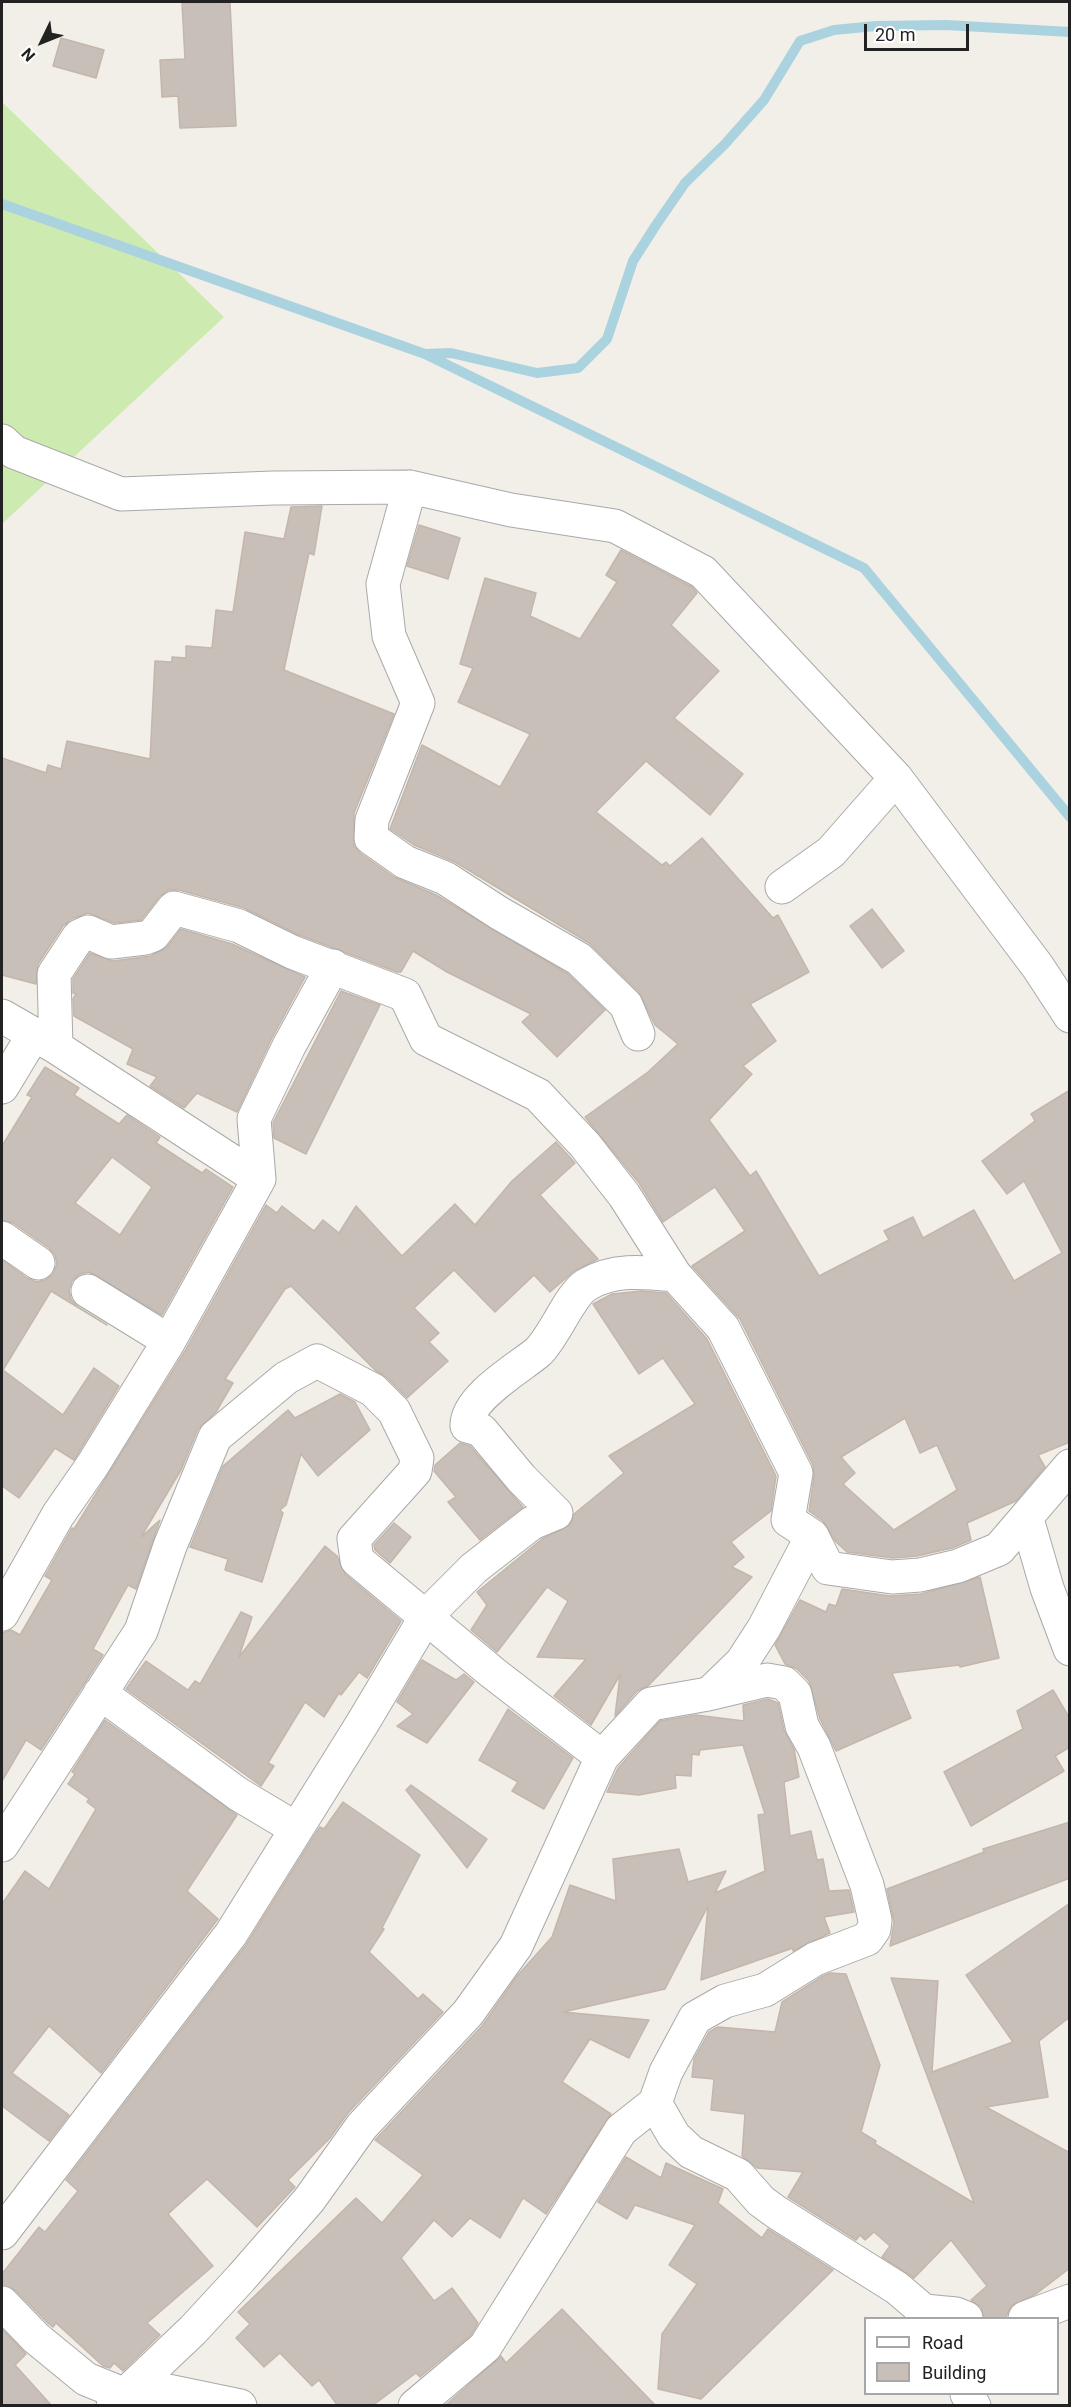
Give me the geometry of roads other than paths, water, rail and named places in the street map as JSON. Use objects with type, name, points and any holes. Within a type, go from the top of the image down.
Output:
[{"type":"street","points":[[2,441],[14,452],[121,494],[273,488],[410,487],[510,510],[615,526],[703,572],[896,778],[1038,967],[1070,1016]]},
{"type":"street","points":[[410,487],[383,584],[389,636],[418,703],[372,820],[371,838],[405,862],[445,878],[499,914],[579,959],[626,1005],[638,1034]]},
{"type":"street","points":[[782,887],[831,852],[896,778]]},
{"type":"street","points":[[2,1087],[45,1041],[54,974],[79,936],[88,932],[111,942],[145,938],[153,935],[174,908],[239,926],[292,952],[405,995],[426,1039],[538,1095],[585,1145],[624,1195],[675,1275],[723,1328],[796,1473],[788,1520],[812,1536],[828,1568],[892,1577],[920,1575],[958,1566],[999,1549],[1070,1466]]},
{"type":"street","points":[[2,1614],[58,1515],[92,1466],[169,1341],[259,1179],[254,1119],[289,1046],[333,966]]},
{"type":"street","points":[[2,1016],[45,1041],[259,1179]]},
{"type":"street","points":[[2,1238],[38,1263]]},
{"type":"street","points":[[2,2233],[231,1934],[427,1615],[474,1568],[532,1523],[556,1513],[521,1478],[481,1430],[467,1426],[470,1413],[484,1395],[514,1367],[538,1351],[585,1286],[629,1270],[675,1275]]},
{"type":"street","points":[[88,1291],[169,1341]]},
{"type":"street","points":[[2,1845],[141,1631],[170,1546],[214,1437],[286,1378],[317,1361],[373,1390],[394,1411],[417,1458],[415,1471],[354,1539],[357,1560],[427,1615],[493,1673],[602,1757]]},
{"type":"street","points":[[1027,1518],[1047,1588],[1070,1649]]},
{"type":"street","points":[[708,1694],[748,1654],[812,1536]]},
{"type":"street","points":[[118,2400],[193,2330],[225,2295],[309,2200],[362,2126],[468,2013],[516,1946],[602,1757],[651,1704],[767,1680],[784,1683],[795,1695],[802,1726],[814,1747],[867,1885],[875,1920],[874,1929],[867,1939],[815,1959],[765,1990],[725,2001],[694,2018],[666,2072],[655,2103],[621,2130],[485,2347],[415,2406]]},
{"type":"street","points":[[100,1692],[238,1794],[295,1828]]},
{"type":"street","points":[[655,2103],[674,2136],[691,2152],[738,2175],[761,2201],[776,2212],[897,2289],[924,2311],[956,2314],[962,2317]]},
{"type":"street","points":[[1030,2317],[1070,2301]]},
{"type":"street","points":[[2,2303],[36,2338],[86,2379],[118,2400]]},
{"type":"street","points":[[118,2400],[153,2388],[240,2406]]},
{"type":"waterway","points":[[426,354],[451,353],[537,373],[578,368],[607,339],[633,261],[656,225],[685,183],[725,144],[764,100],[800,41],[834,30],[876,26],[946,25],[1070,32]]},
{"type":"waterway","points":[[2,204],[425,354],[864,568],[1070,817]]}]
